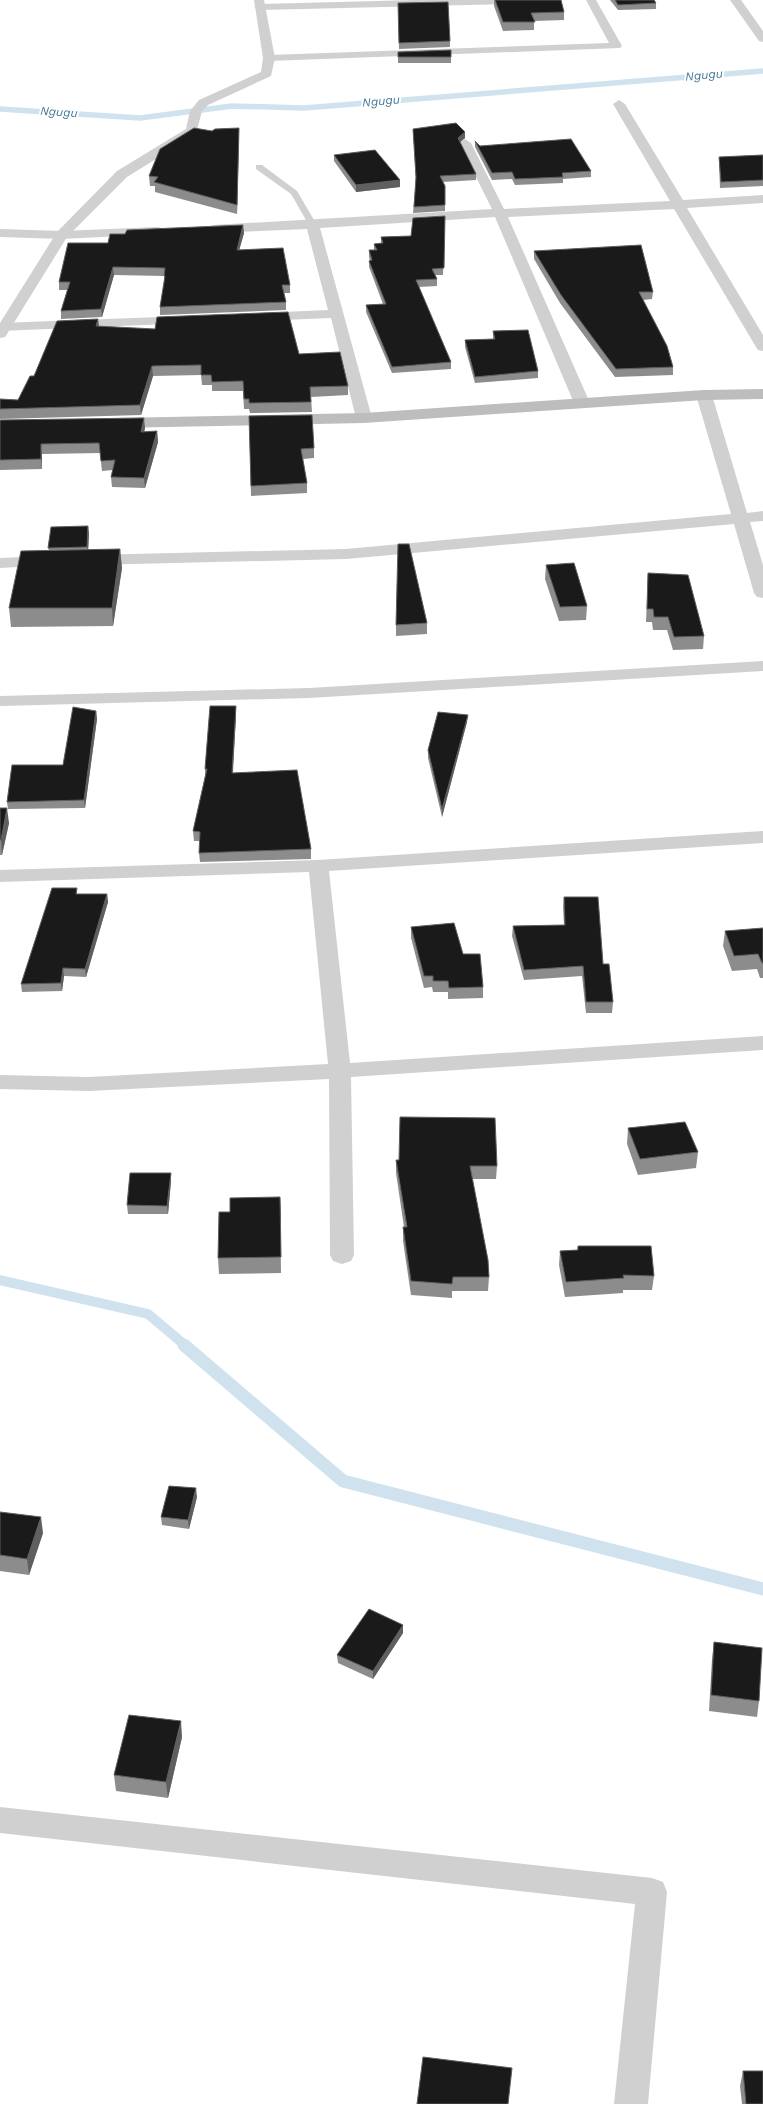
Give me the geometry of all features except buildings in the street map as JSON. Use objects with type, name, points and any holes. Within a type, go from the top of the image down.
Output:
[{"type":"main road","points":[[103,423],[364,418],[704,395],[763,394]]},
{"type":"street","points":[[2,329],[62,235],[122,174],[192,130],[199,106],[210,98],[256,81],[267,74],[269,58],[260,3],[556,0]]},
{"type":"street","points":[[269,58],[616,46],[591,0]]},
{"type":"street","points":[[735,0],[763,39]]},
{"type":"street","points":[[620,104],[763,347]]},
{"type":"street","points":[[465,142],[500,213],[582,403]]},
{"type":"street","points":[[203,230],[313,225],[500,213],[679,205],[763,199]]},
{"type":"street","points":[[313,225],[364,418]]},
{"type":"street","points":[[0,233],[62,235],[172,231]]},
{"type":"street","points":[[242,318],[336,314]]},
{"type":"street","points":[[2,329],[202,319]]},
{"type":"street","points":[[704,395],[742,517],[763,592]]},
{"type":"street","points":[[0,562],[346,554],[763,516]]},
{"type":"street","points":[[0,701],[309,693],[763,666]]},
{"type":"street","points":[[0,876],[318,866],[763,837]]},
{"type":"street","points":[[318,866],[340,1071],[342,1255]]},
{"type":"street","points":[[0,1082],[89,1084],[340,1071],[763,1043]]},
{"type":"street","points":[[0,1820],[652,1892],[631,2104]]},
{"type":"lane","points":[[259,166],[294,193],[313,225]]},
{"type":"waterway","name":"Ngugu","points":[[0,109],[140,118],[232,106],[304,108],[763,71]]},
{"type":"waterway","points":[[0,1280],[148,1314],[186,1346]]},
{"type":"waterway","points":[[184,1345],[343,1481],[763,1589]]}]
